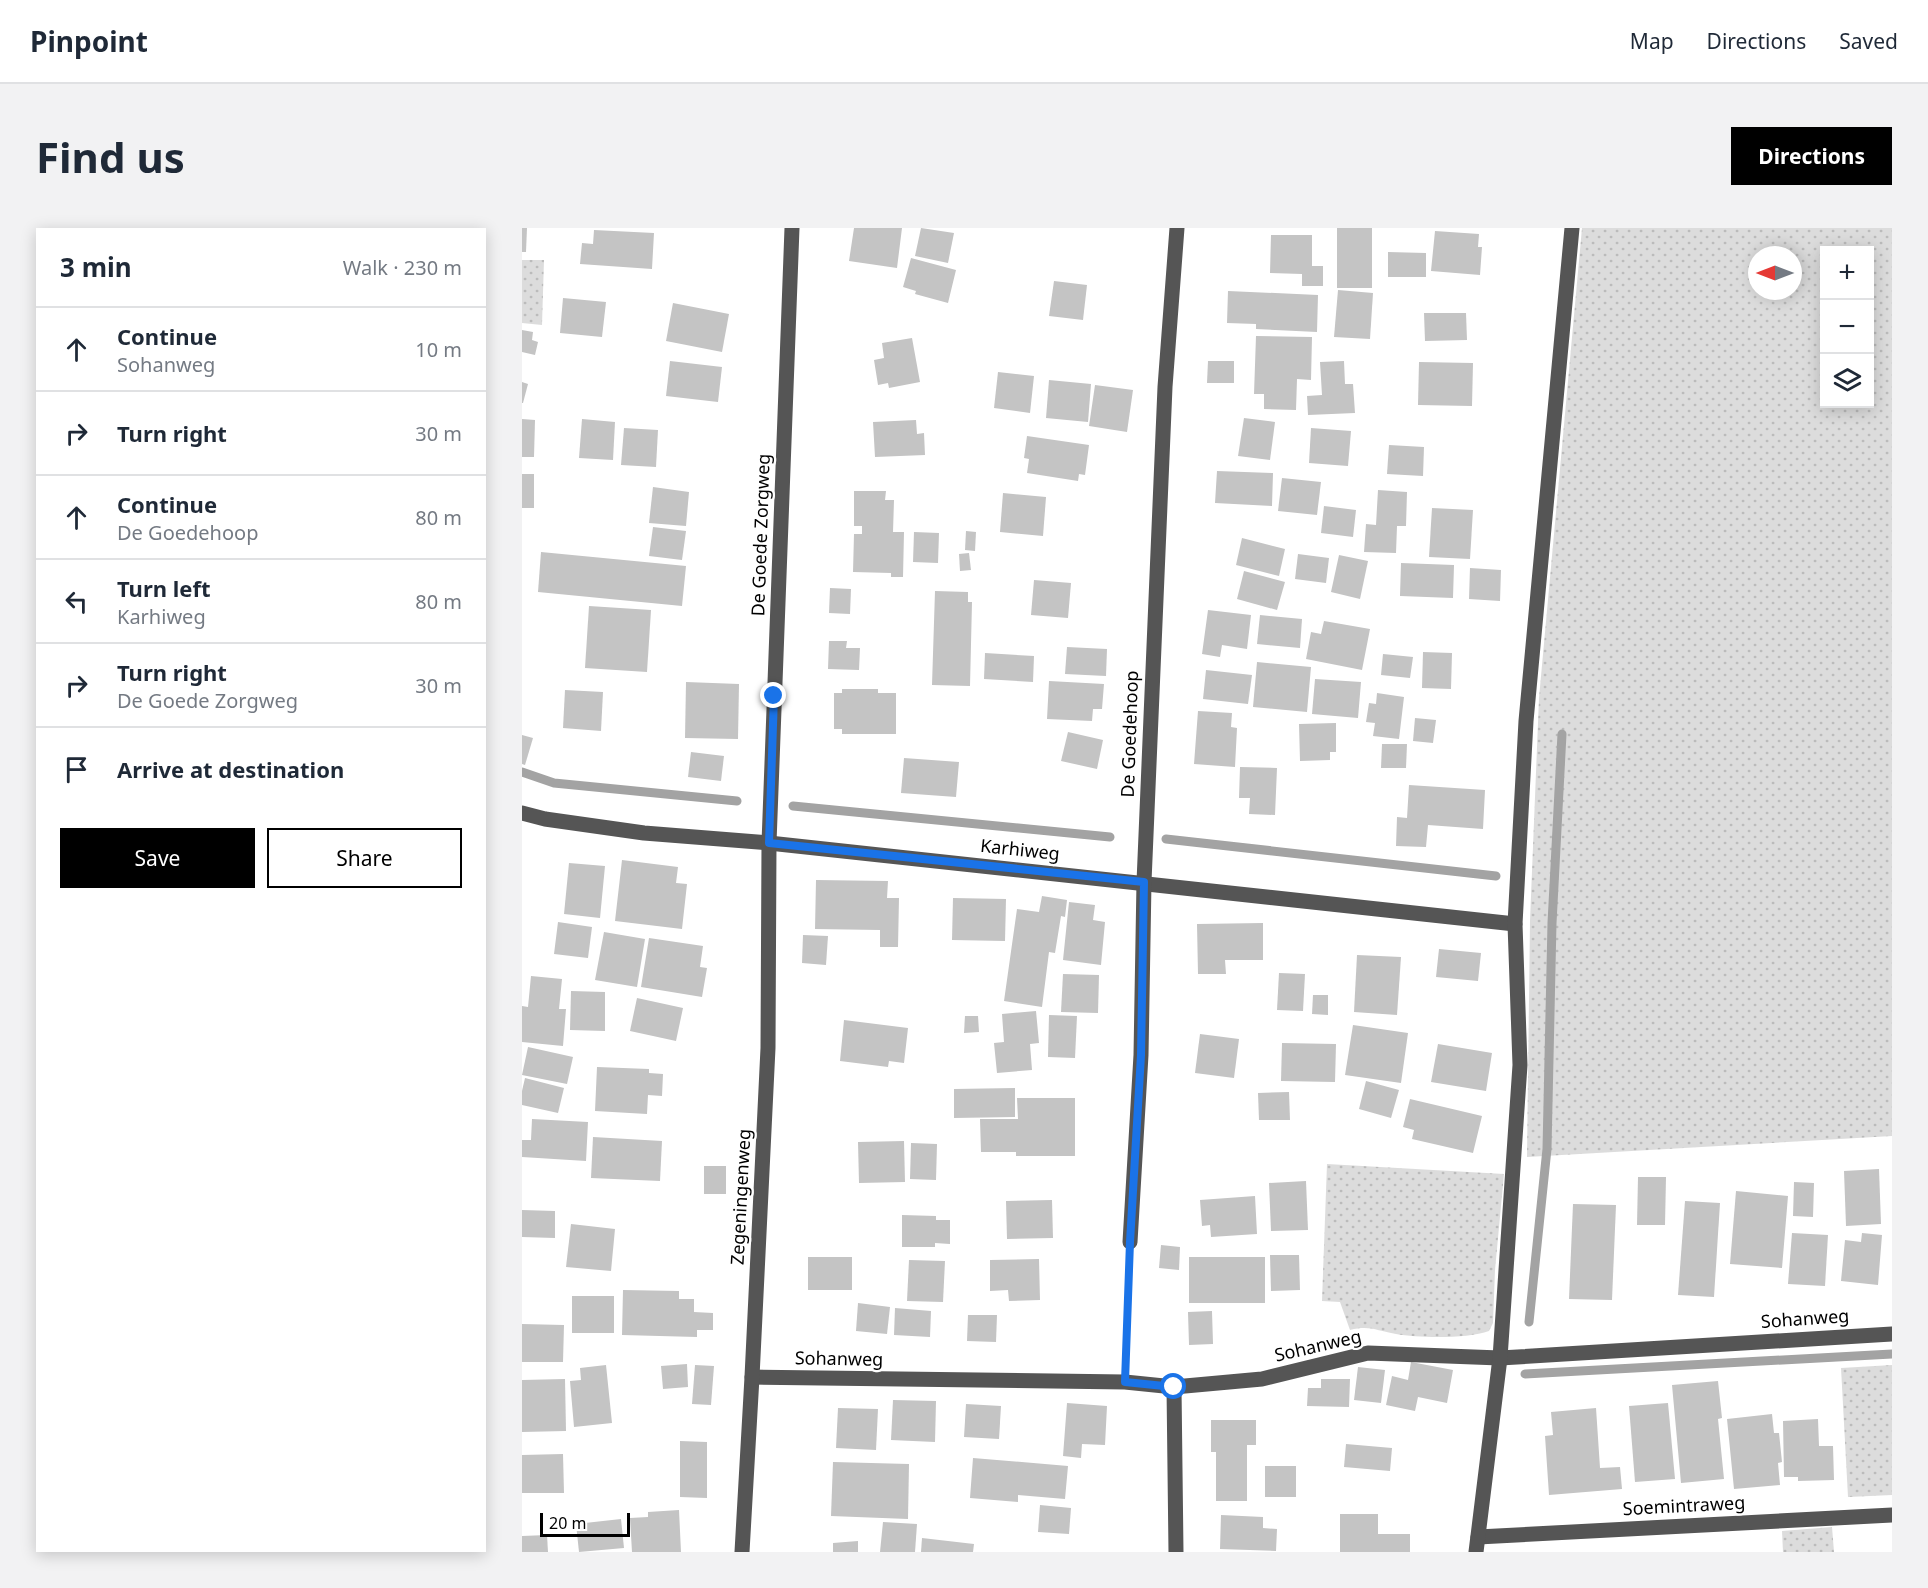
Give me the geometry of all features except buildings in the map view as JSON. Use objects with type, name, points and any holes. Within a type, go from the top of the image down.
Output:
[{"type":"street","name":"De Goede Zorgweg","points":[[769,843],[792,228]]},
{"type":"street","name":"De Goedehoop","points":[[1130,1242],[1141,1055],[1144,882],[1165,387],[1177,228]]},
{"type":"street","points":[[1477,1545],[1500,1358],[1520,1065],[1515,924],[1526,721],[1572,228]]},
{"type":"street","name":"Karhiweg","points":[[522,813],[545,819],[644,833],[769,843],[1144,882],[1515,924]]},
{"type":"street","name":"Zegeningenweg","points":[[742,1552],[753,1377],[768,1048],[769,843]]},
{"type":"street","name":"Sohanweg","points":[[753,1377],[1125,1382],[1174,1387],[1262,1379],[1368,1353],[1500,1358],[1892,1334]]},
{"type":"street","points":[[1174,1387],[1176,1552]]},
{"type":"street","name":"Soemintraweg","points":[[1477,1545],[1892,1515]]},
{"type":"path","points":[[1125,1382],[1130,1242]]},
{"type":"shaded area","points":[[1582,228],[1892,228],[1892,1136],[1527,1157],[1530,921],[1539,698]]},
{"type":"shaded area","points":[[522,260],[544,260],[542,325],[522,323]]},
{"type":"shaded area","points":[[1327,1164],[1504,1174],[1495,1270],[1493,1323],[1489,1331],[1456,1337],[1430,1337],[1396,1334],[1368,1328],[1350,1330],[1340,1302],[1322,1301]]},
{"type":"shaded area","points":[[1892,1365],[1892,1495],[1848,1497],[1841,1368]]},
{"type":"shaded area","points":[[1832,1527],[1834,1552],[1783,1552],[1782,1531]]},
{"type":"waterway","points":[[1529,1322],[1547,1149],[1552,923],[1562,734]]},
{"type":"waterway","points":[[522,772],[554,783],[737,801]]},
{"type":"waterway","points":[[793,806],[1110,837]]},
{"type":"waterway","points":[[1166,839],[1496,876]]},
{"type":"waterway","points":[[1525,1374],[1892,1354]]},
{"type":"route","points":[[774,696],[769,843],[1144,882],[1141,1055],[1130,1242],[1125,1382],[1174,1387]]}]
